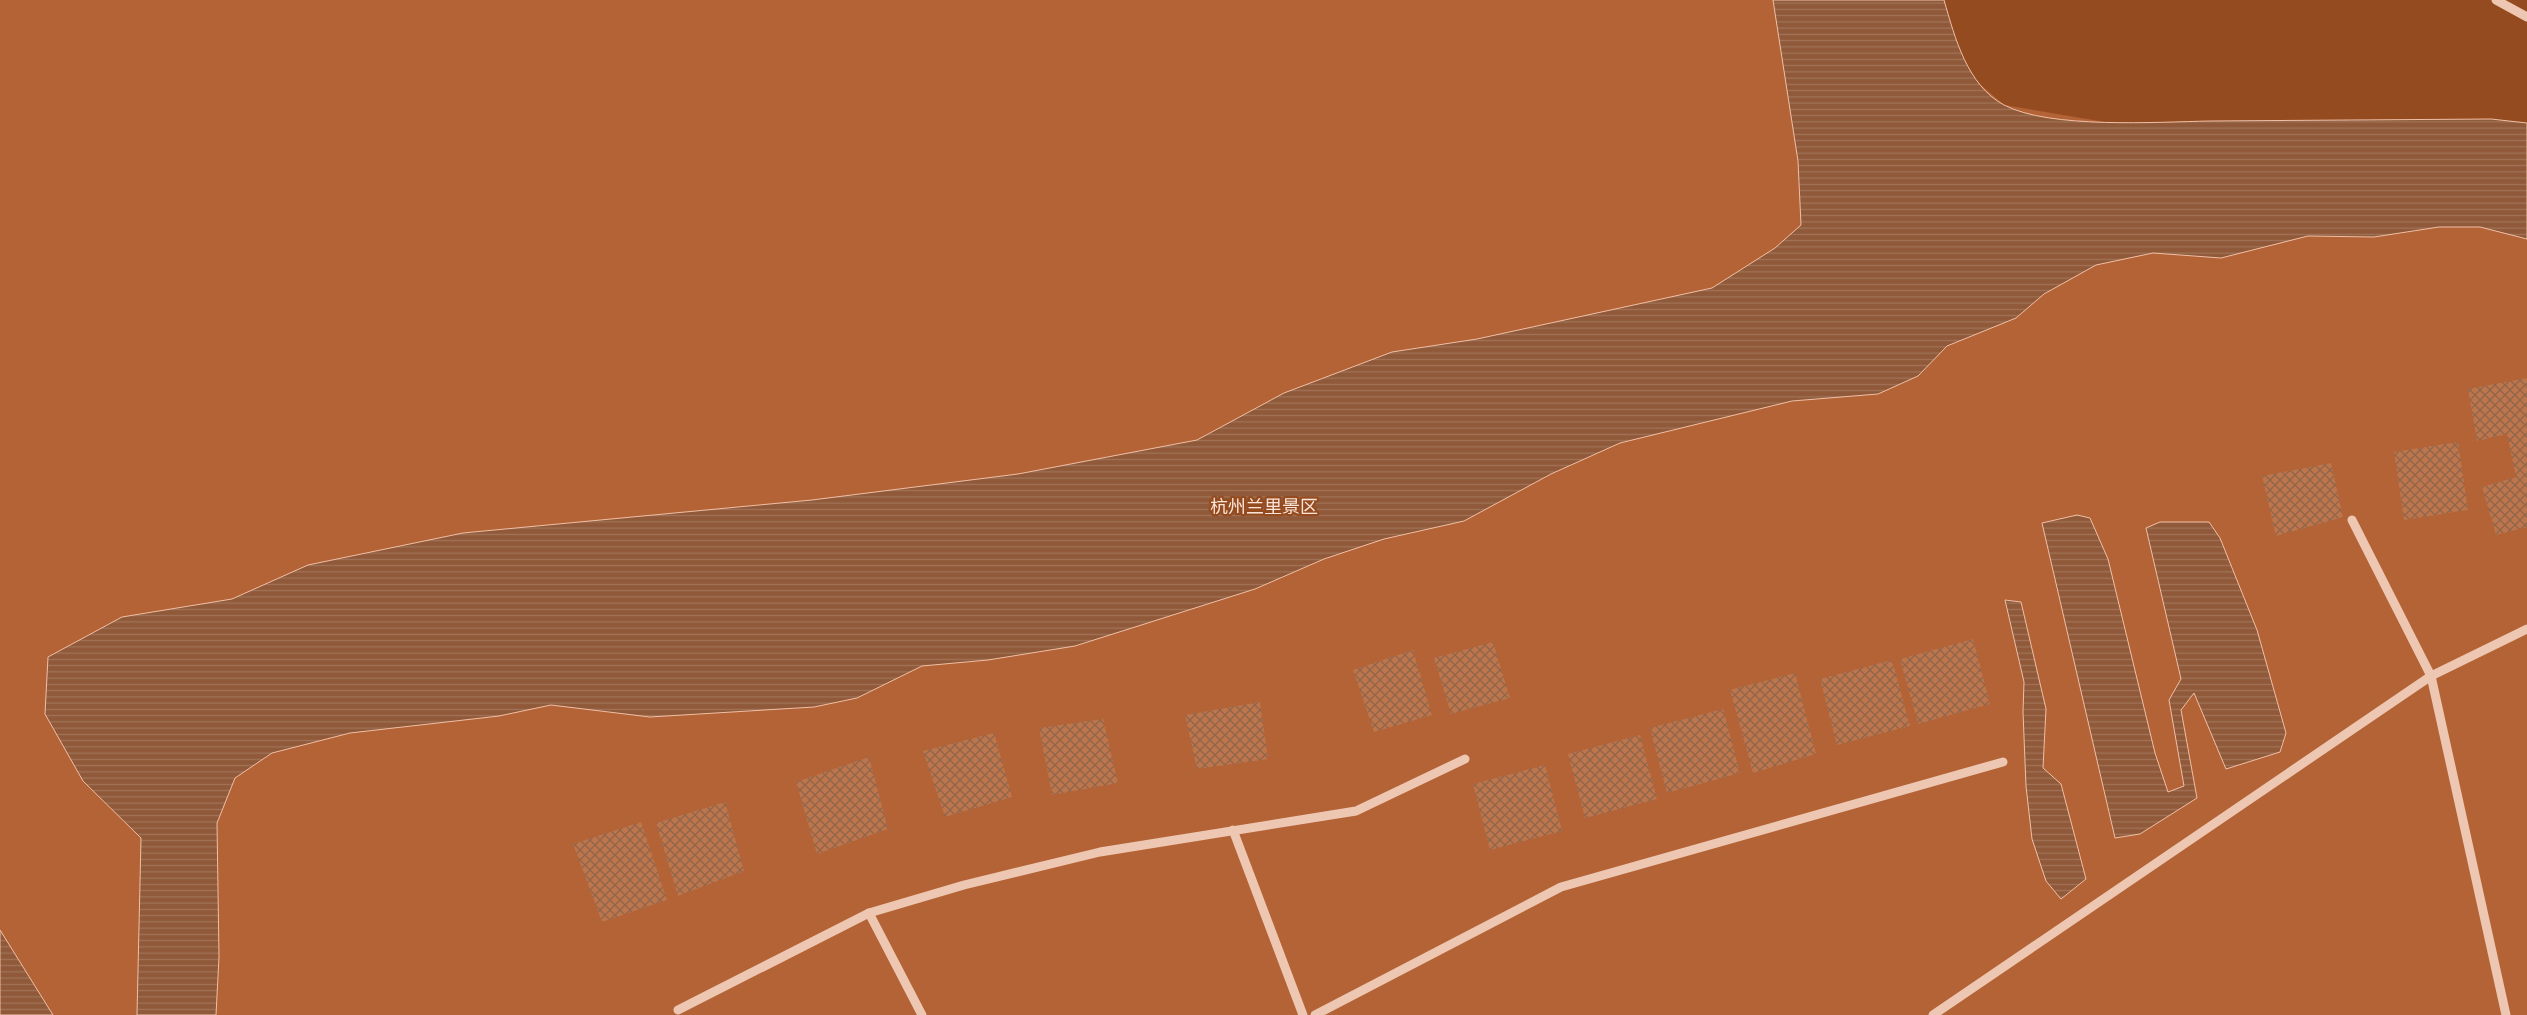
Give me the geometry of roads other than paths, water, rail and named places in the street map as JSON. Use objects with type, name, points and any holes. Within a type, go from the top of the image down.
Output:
[{"type":"street","points":[[2496,0],[2527,17]]},
{"type":"street","points":[[2352,520],[2431,676],[2506,1015]]},
{"type":"street","points":[[1933,1015],[2431,676],[2527,629]]},
{"type":"street","points":[[678,1010],[869,913],[964,885],[1100,852],[1356,810],[1464,759]]},
{"type":"street","points":[[1315,1015],[1561,886],[2003,762]]},
{"type":"street","points":[[1233,830],[1303,1015]]},
{"type":"street","points":[[869,913],[922,1015]]},
{"type":"park label","name":"杭州兰里景区","points":[[1264,508]]}]
